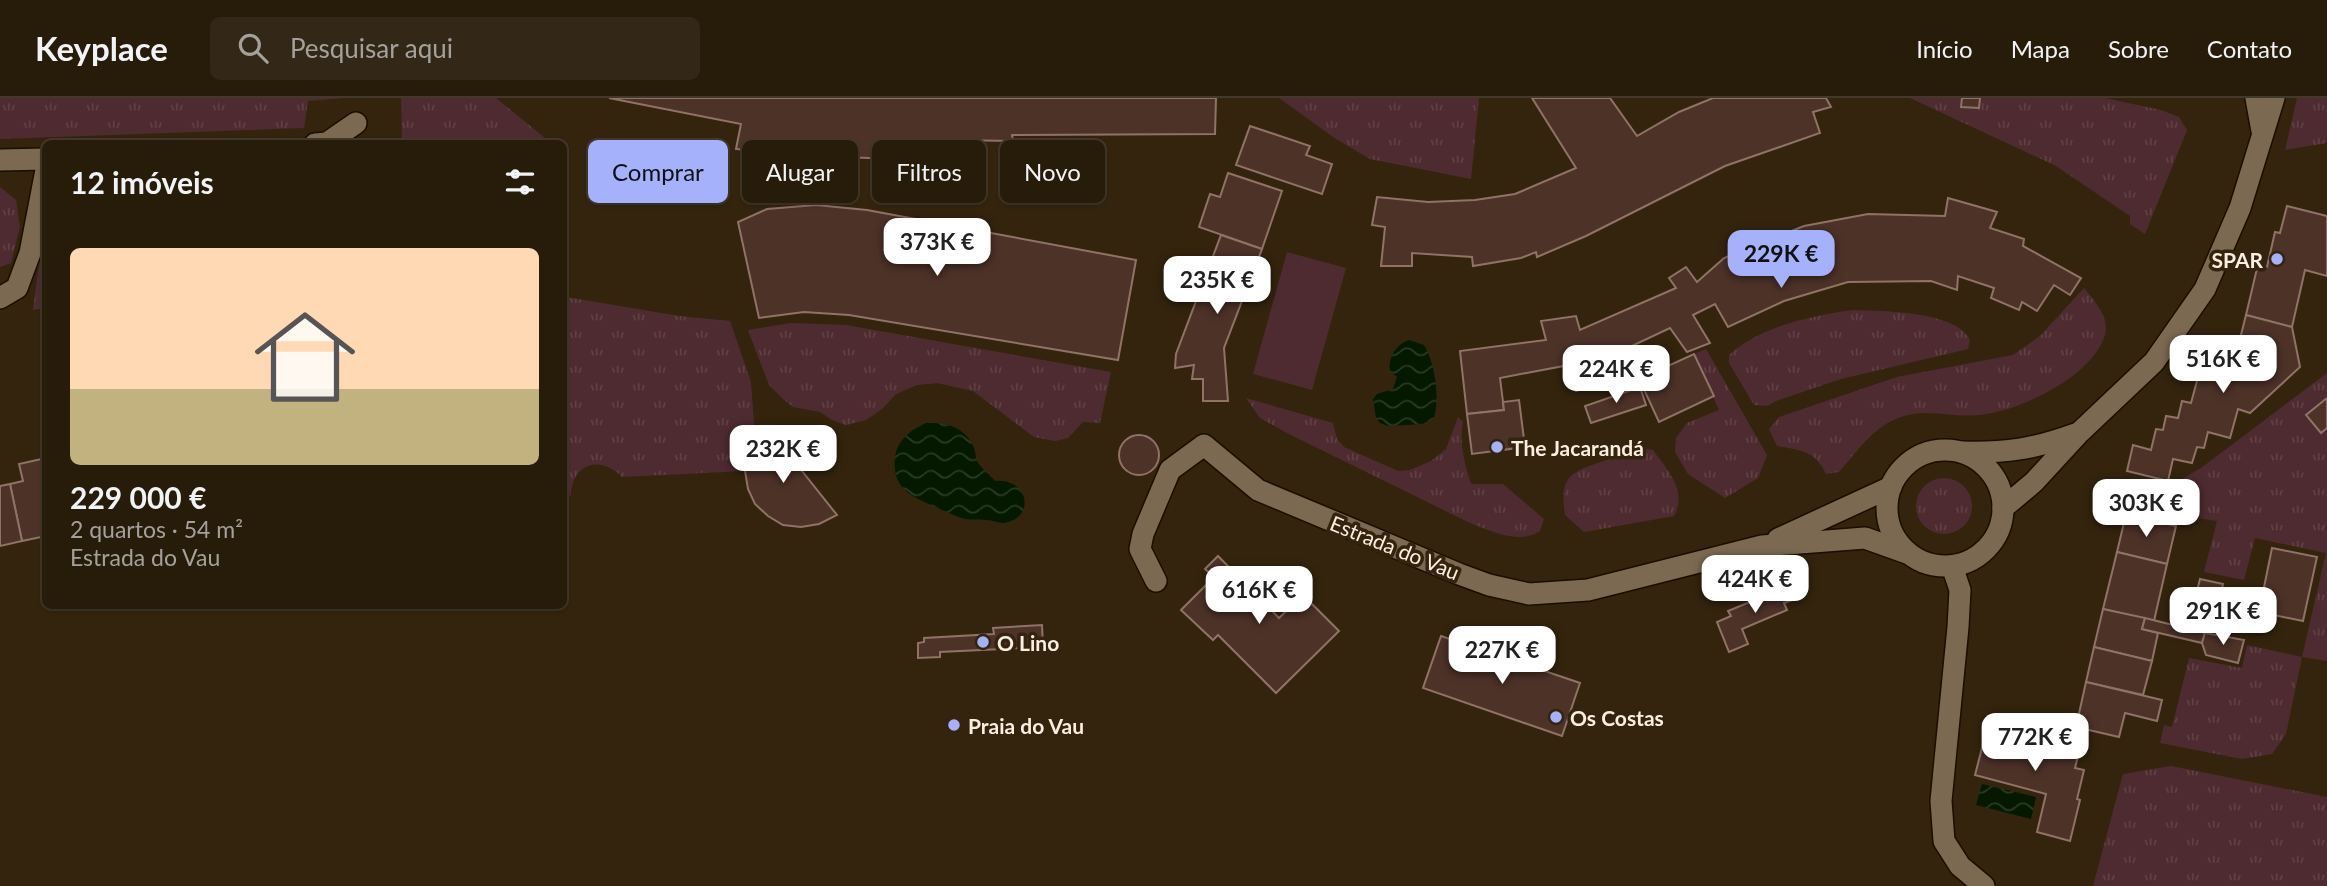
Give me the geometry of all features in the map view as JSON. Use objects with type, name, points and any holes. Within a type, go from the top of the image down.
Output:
[{"type":"street","points":[[2256,98],[2262,136]]},
{"type":"street","points":[[2003,508],[2034,482],[2080,432],[2154,362],[2205,289],[2240,208],[2274,98]]},
{"type":"street","points":[[331,140],[356,123]]},
{"type":"street","points":[[0,160],[42,159]]},
{"type":"street","points":[[0,298],[17,288],[26,265],[42,189]]},
{"type":"street","points":[[1958,452],[2015,452],[2080,432]]},
{"type":"street","name":"Estrada do Vau","points":[[1156,581],[1140,549],[1143,534],[1170,470],[1203,445],[1258,490],[1460,574],[1489,585],[1529,594],[1588,590],[1762,546],[1865,538],[1907,553]]},
{"type":"street","points":[[1947,450],[1958,452],[1973,457],[1995,478],[2003,508],[2001,525],[1984,552],[1970,561],[1952,566],[1934,565],[1907,553],[1892,534],[1886,510],[1891,487],[1904,468],[1923,454],[1947,450]]},
{"type":"street","name":"Estrada do Vau","points":[[1762,546],[1891,487]]},
{"type":"street","points":[[1952,566],[1960,590],[1941,801],[1944,841],[1960,866],[1984,886]]},
{"type":"green space","points":[[0,98],[344,98],[308,101],[304,128],[0,139]]},
{"type":"green space","points":[[401,98],[496,98],[547,140],[402,140]]},
{"type":"green space","points":[[1279,98],[1479,98],[1471,179],[1370,159],[1336,139]]},
{"type":"green space","points":[[1910,98],[2105,98],[2161,110],[2179,117],[2187,130],[2145,234],[2130,224],[2130,216],[2056,166]]},
{"type":"green space","points":[[2297,98],[2327,98],[2327,143],[2285,150]]},
{"type":"green space","points":[[0,187],[16,200],[20,227],[11,263],[0,267]]},
{"type":"green space","points":[[42,252],[42,308],[33,310]]},
{"type":"green space","points":[[1287,252],[1346,268],[1312,390],[1253,374]]},
{"type":"green space","points":[[2084,288],[2103,316],[2105,335],[2085,365],[2052,390],[2013,407],[1978,415],[1919,413],[1898,418],[1873,434],[1839,472],[1826,474],[1812,456],[1777,446],[1769,429],[1779,417],[1897,377],[2013,355],[2040,336]]},
{"type":"green space","points":[[567,297],[679,316],[730,321],[751,382],[755,439],[748,454],[745,471],[622,477],[605,466],[596,464],[581,470],[576,476],[571,496],[567,494]]},
{"type":"green space","points":[[1853,310],[1918,314],[1950,323],[1962,330],[1970,340],[1968,349],[1841,379],[1767,406],[1754,405],[1729,363],[1729,355],[1756,337],[1787,324]]},
{"type":"green space","points":[[791,323],[846,325],[1111,372],[1100,423],[1083,422],[1068,438],[1055,441],[1034,437],[973,391],[937,383],[917,385],[896,394],[882,409],[866,420],[846,425],[820,412],[793,407],[769,385],[748,330]]},
{"type":"green space","points":[[1706,349],[1767,455],[1758,478],[1725,498],[1688,474],[1675,452],[1676,438],[1687,423],[1719,410],[1694,354]]},
{"type":"green space","points":[[2327,373],[2327,661],[2302,657],[2326,553],[2255,538],[2244,580],[2204,572],[2217,521],[2165,513],[2170,486],[2201,468]]},
{"type":"green space","points":[[1246,398],[1333,423],[1337,439],[1344,447],[1398,471],[1410,470],[1431,461],[1446,449],[1458,417],[1463,422],[1463,453],[1471,484],[1503,484],[1544,519],[1540,531],[1514,537],[1470,523],[1260,418]]},
{"type":"green space","points":[[1641,448],[1653,450],[1674,481],[1679,498],[1674,516],[1584,532],[1565,515],[1564,494],[1568,480],[1579,470]]},
{"type":"green space","points":[[1944,478],[1955,480],[1964,486],[1970,495],[1970,517],[1964,526],[1955,532],[1944,534],[1933,532],[1924,526],[1918,517],[1916,506],[1918,495],[1924,486],[1933,480]]},
{"type":"green space","points":[[2247,645],[2302,657],[2286,734],[2272,754],[2242,759],[2160,743],[2164,725],[2172,727],[2189,658],[2242,668]]},
{"type":"green space","points":[[2171,766],[2327,797],[2327,886],[2093,886],[2123,774]]},
{"type":"water","points":[[1409,340],[1424,345],[1428,352],[1434,371],[1436,410],[1434,418],[1424,424],[1388,426],[1376,418],[1373,399],[1377,394],[1393,389],[1397,377],[1390,371],[1392,357],[1400,345]]},
{"type":"water","points":[[926,423],[948,425],[961,431],[974,448],[979,464],[995,481],[1015,485],[1021,491],[1024,505],[1017,518],[1002,523],[965,519],[907,492],[897,478],[895,457],[906,436]]},
{"type":"water","points":[[1982,784],[2036,797],[2031,819],[1976,805]]},
{"type":"building","points":[[609,98],[1216,98],[1215,134],[1012,135],[1013,140],[1000,141],[872,140],[872,158],[858,158],[858,140],[742,140],[742,150],[736,149],[741,124]]},
{"type":"building","points":[[1532,98],[1610,98],[1637,136],[1679,112],[1713,98],[1826,98],[1831,107],[1813,112],[1820,133],[1725,166],[1586,236],[1537,257],[1536,252],[1521,258],[1473,266],[1472,257],[1412,253],[1412,266],[1381,266],[1385,227],[1372,225],[1377,197],[1428,202],[1475,200],[1515,194],[1576,168]]},
{"type":"building","points":[[1962,98],[1980,98],[1979,108],[1961,107]]},
{"type":"building","points":[[1250,126],[1310,146],[1306,155],[1332,164],[1322,194],[1236,165]]},
{"type":"building","points":[[1228,173],[1282,191],[1262,249],[1199,227],[1210,194],[1220,197]]},
{"type":"building","points":[[1948,198],[1997,212],[1990,228],[2024,239],[2023,246],[2081,278],[2070,295],[2054,285],[2037,311],[2022,302],[2019,310],[1991,298],[1994,288],[1958,276],[1957,290],[1931,281],[1848,282],[1784,301],[1728,327],[1715,304],[1693,315],[1710,343],[1687,352],[1670,328],[1621,351],[1629,375],[1576,391],[1569,365],[1500,378],[1504,410],[1467,414],[1460,351],[1546,340],[1541,321],[1576,316],[1580,330],[1676,288],[1669,278],[1686,267],[1697,282],[1724,258],[1804,226],[1868,214],[1945,216]]},
{"type":"building","points":[[816,205],[867,210],[1136,260],[1118,360],[849,315],[804,312],[759,318],[738,222],[767,209]]},
{"type":"building","points":[[2287,206],[2327,216],[2327,276],[2305,270],[2292,327],[2246,315],[2258,264],[2267,267],[2275,232],[2280,233]]},
{"type":"building","points":[[1221,235],[1262,249],[1224,348],[1228,401],[1203,401],[1203,379],[1192,379],[1194,365],[1175,368],[1176,354]]},
{"type":"building","points":[[2246,315],[2292,327],[2300,367],[2250,413],[2238,409],[2230,438],[2208,432],[2204,448],[2197,447],[2192,463],[2173,459],[2168,481],[2127,471],[2133,445],[2151,450],[2156,429],[2163,430],[2166,416],[2178,418],[2182,401],[2191,403],[2200,370],[2210,372],[2213,355],[2223,357],[2227,340],[2239,343]]},
{"type":"building","points":[[1694,354],[1714,396],[1659,422],[1635,370],[1662,357],[1666,367]]},
{"type":"building","points":[[1640,387],[1646,405],[1591,423],[1585,406]]},
{"type":"building","points":[[2327,398],[2327,428],[2321,433],[2306,415]]},
{"type":"building","points":[[1519,400],[1525,447],[1472,454],[1467,414],[1504,410],[1503,402]]},
{"type":"building","points":[[768,426],[837,515],[819,524],[801,527],[783,525],[755,504],[748,489],[745,471],[748,454],[755,439]]},
{"type":"building","points":[[1139,435],[1147,436],[1153,441],[1158,447],[1158,463],[1153,469],[1147,474],[1139,475],[1131,474],[1125,469],[1120,463],[1119,455],[1120,447],[1125,441],[1131,436]]},
{"type":"building","points":[[42,459],[42,537],[22,541],[10,484],[23,481],[19,464]]},
{"type":"building","points":[[10,484],[22,541],[0,546],[0,486]]},
{"type":"building","points":[[2126,514],[2176,526],[2167,564],[2117,552]]},
{"type":"building","points":[[2272,548],[2317,557],[2303,621],[2259,612]]},
{"type":"building","points":[[2117,552],[2167,564],[2154,621],[2103,609]]},
{"type":"building","points":[[1218,556],[1279,618],[1303,595],[1339,631],[1276,693],[1218,635],[1213,640],[1181,610],[1214,577],[1205,569]]},
{"type":"building","points":[[2200,579],[2223,584],[2217,609],[2194,603]]},
{"type":"building","points":[[1796,583],[1801,597],[1784,603],[1787,610],[1742,629],[1748,644],[1729,652],[1717,622],[1731,616],[1728,611]]},
{"type":"building","points":[[2103,609],[2145,618],[2142,629],[2158,633],[2152,661],[2094,647]]},
{"type":"building","points":[[2145,618],[2205,633],[2202,643],[2142,629]]},
{"type":"building","points":[[1042,625],[1043,647],[940,652],[940,657],[918,658],[918,643],[924,642],[924,638],[994,634],[993,628]]},
{"type":"building","points":[[2205,633],[2244,640],[2238,663],[2206,655],[2202,643]]},
{"type":"building","points":[[1441,636],[1580,683],[1562,736],[1423,688]]},
{"type":"building","points":[[2094,647],[2152,661],[2143,695],[2086,682]]},
{"type":"building","points":[[2086,682],[2162,700],[2157,721],[2125,713],[2119,737],[2076,727]]},
{"type":"building","points":[[1989,721],[2063,740],[2061,748],[2079,752],[2075,768],[2084,770],[2070,841],[2037,832],[2046,794],[1975,775]]},
{"type":"place","name":"SPAR","points":[[2277,259]]},
{"type":"place","name":"The Jacarandá","points":[[1497,447]]},
{"type":"place","name":"O Lino","points":[[983,642]]},
{"type":"place","name":"Os Costas","points":[[1556,717]]},
{"type":"place","name":"Praia do Vau","points":[[954,725]]}]
